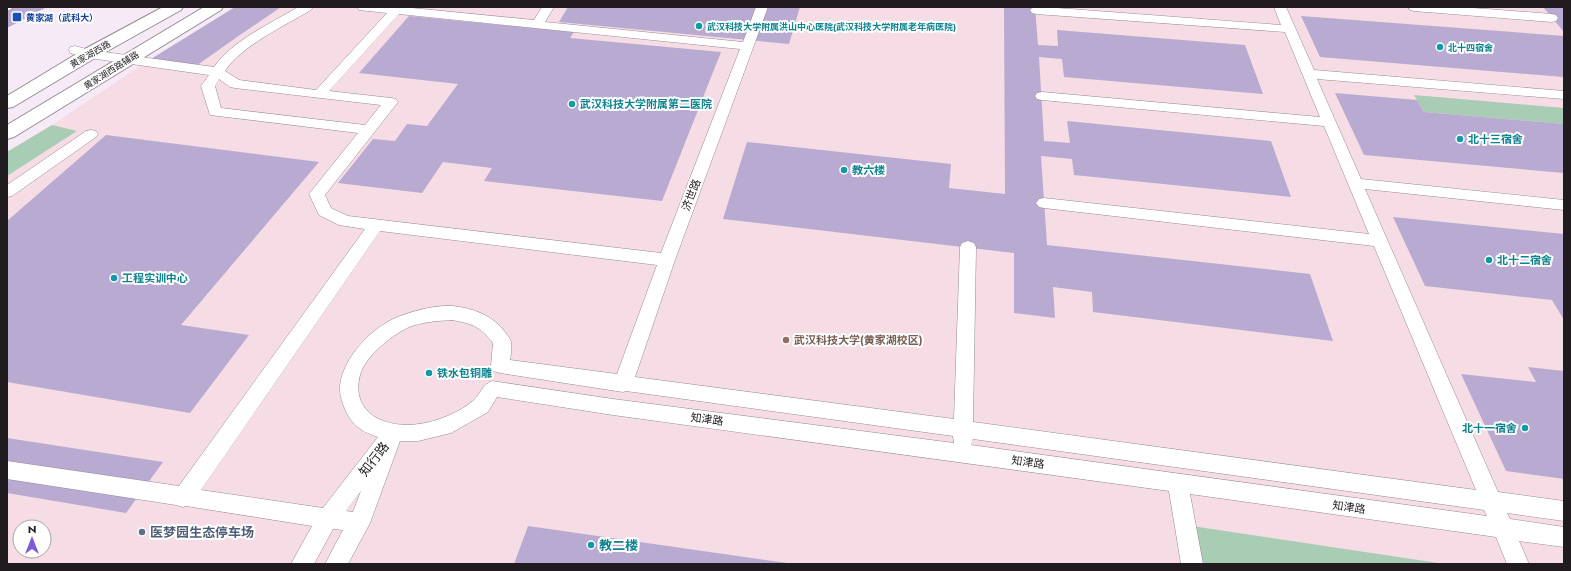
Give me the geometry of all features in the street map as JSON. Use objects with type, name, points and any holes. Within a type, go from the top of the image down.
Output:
[{"type":"main road","name":"黄家湖西路","points":[[7,103],[82,52],[153,7]]},
{"type":"main road","name":"黄家湖西路","points":[[7,90],[175,7]]},
{"type":"main road","name":"黄家湖西路辅路","points":[[7,133],[215,7]]},
{"type":"lane","points":[[307,7],[252,40],[225,61],[208,86],[215,112],[368,130]]},
{"type":"lane","points":[[362,7],[748,46]]},
{"type":"lane","points":[[537,25],[548,7]]},
{"type":"lane","name":"济世路","points":[[623,384],[667,260],[762,7]]},
{"type":"lane","points":[[1280,7],[1518,564]]},
{"type":"lane","points":[[1414,7],[1552,18]]},
{"type":"lane","points":[[319,94],[396,10]]},
{"type":"lane","points":[[1036,10],[1289,29]]},
{"type":"lane","points":[[82,52],[218,72],[236,84],[392,102],[316,194],[325,211],[345,221],[667,260]]},
{"type":"lane","points":[[1308,74],[1564,96]]},
{"type":"lane","points":[[1042,96],[1329,122]]},
{"type":"lane","points":[[7,192],[90,134]]},
{"type":"lane","points":[[1355,183],[1564,204]]},
{"type":"lane","points":[[1044,203],[1380,241]]},
{"type":"lane","points":[[184,498],[376,225]]},
{"type":"lane","points":[[963,453],[968,247]]},
{"type":"lane","points":[[393,433],[371,426],[355,412],[349,394],[351,374],[362,354],[380,336],[402,323],[427,315],[450,313],[473,317],[490,326],[502,341],[500,366],[623,384],[1564,511]]},
{"type":"lane","name":"知津路","points":[[393,433],[418,433],[444,427],[481,406],[492,389],[613,407],[963,453],[1564,537]]},
{"type":"lane","name":"知行路","points":[[302,564],[328,518],[393,433]]},
{"type":"lane","name":"知行路","points":[[336,564],[359,523],[393,433]]},
{"type":"lane","points":[[7,470],[184,498],[359,523]]},
{"type":"lane","points":[[1178,483],[1192,564]]},
{"type":"shaded area","name":"武汉科技大学(黄家湖校区)","points":[[235,7],[1564,7],[1564,564],[7,564],[7,152],[52,125],[146,62]]},
{"type":"green space","points":[[1414,95],[1564,108],[1564,124],[1424,112]]},
{"type":"green space","points":[[52,125],[77,131],[7,176],[7,152]]},
{"type":"green space","points":[[1185,525],[1445,564],[1192,564]]},
{"type":"building","name":"黄家湖（武科大）","points":[[7,7],[47,7],[7,28]]},
{"type":"building","points":[[235,7],[281,7],[196,66],[151,59]]},
{"type":"building","name":"武汉科技大学附属洪山中心医院(武汉科技大学附属老年病医院)","points":[[568,7],[800,7],[789,44],[559,22]]},
{"type":"building","name":"教六楼","points":[[1004,7],[1035,7],[1038,45],[1058,46],[1057,30],[1245,45],[1263,94],[1064,77],[1062,59],[1039,57],[1044,141],[1070,143],[1067,121],[1271,141],[1291,197],[1074,175],[1072,159],[1041,156],[1047,245],[1310,274],[1333,341],[1093,312],[1092,292],[1053,287],[1055,318],[1014,313],[1014,253],[723,219],[747,142],[951,164],[949,188],[1005,194]]},
{"type":"building","points":[[1543,7],[1564,7],[1564,32]]},
{"type":"building","name":"武汉科技大学附属第二医院","points":[[409,16],[574,32],[570,38],[721,52],[662,201],[484,181],[492,168],[443,162],[422,193],[338,183],[373,139],[395,141],[407,124],[427,126],[458,84],[359,73]]},
{"type":"building","name":"北十四宿舍","points":[[1301,16],[1564,36],[1564,77],[1320,57]]},
{"type":"building","name":"北十三宿舍","points":[[1335,93],[1417,100],[1424,112],[1564,124],[1564,173],[1364,155]]},
{"type":"building","name":"工程实训中心","points":[[106,135],[319,162],[181,325],[249,335],[190,413],[7,382],[7,221]]},
{"type":"building","name":"北十二宿舍","points":[[1393,217],[1564,234],[1564,320],[1552,300],[1425,286]]},
{"type":"building","name":"北十一宿舍","points":[[1528,367],[1564,371],[1564,479],[1506,471],[1461,374],[1536,382]]},
{"type":"building","points":[[7,438],[163,462],[126,513],[7,493]]},
{"type":"building","name":"教二楼","points":[[528,526],[787,563],[787,564],[514,564]]},
{"type":"railway","points":[[7,10],[12,7]]},
{"type":"place","name":"黄家湖（武科大）","points":[[17,17]]},
{"type":"place","name":"武汉科技大学附属洪山中心医院(武汉科技大学附属老年病医院)","points":[[699,26]]},
{"type":"place","name":"北十四宿舍","points":[[1440,47]]},
{"type":"place","name":"武汉科技大学附属第二医院","points":[[572,104]]},
{"type":"place","name":"北十三宿舍","points":[[1460,139]]},
{"type":"place","name":"教六楼","points":[[844,170]]},
{"type":"place","name":"北十二宿舍","points":[[1489,260]]},
{"type":"place","name":"工程实训中心","points":[[114,278]]},
{"type":"place","name":"武汉科技大学(黄家湖校区)","points":[[786,340]]},
{"type":"place","name":"铁水包铜雕","points":[[429,373]]},
{"type":"place","name":"北十一宿舍","points":[[1525,428]]},
{"type":"place","name":"医梦园生态停车场","points":[[142,532]]},
{"type":"place","name":"教二楼","points":[[591,545]]}]
